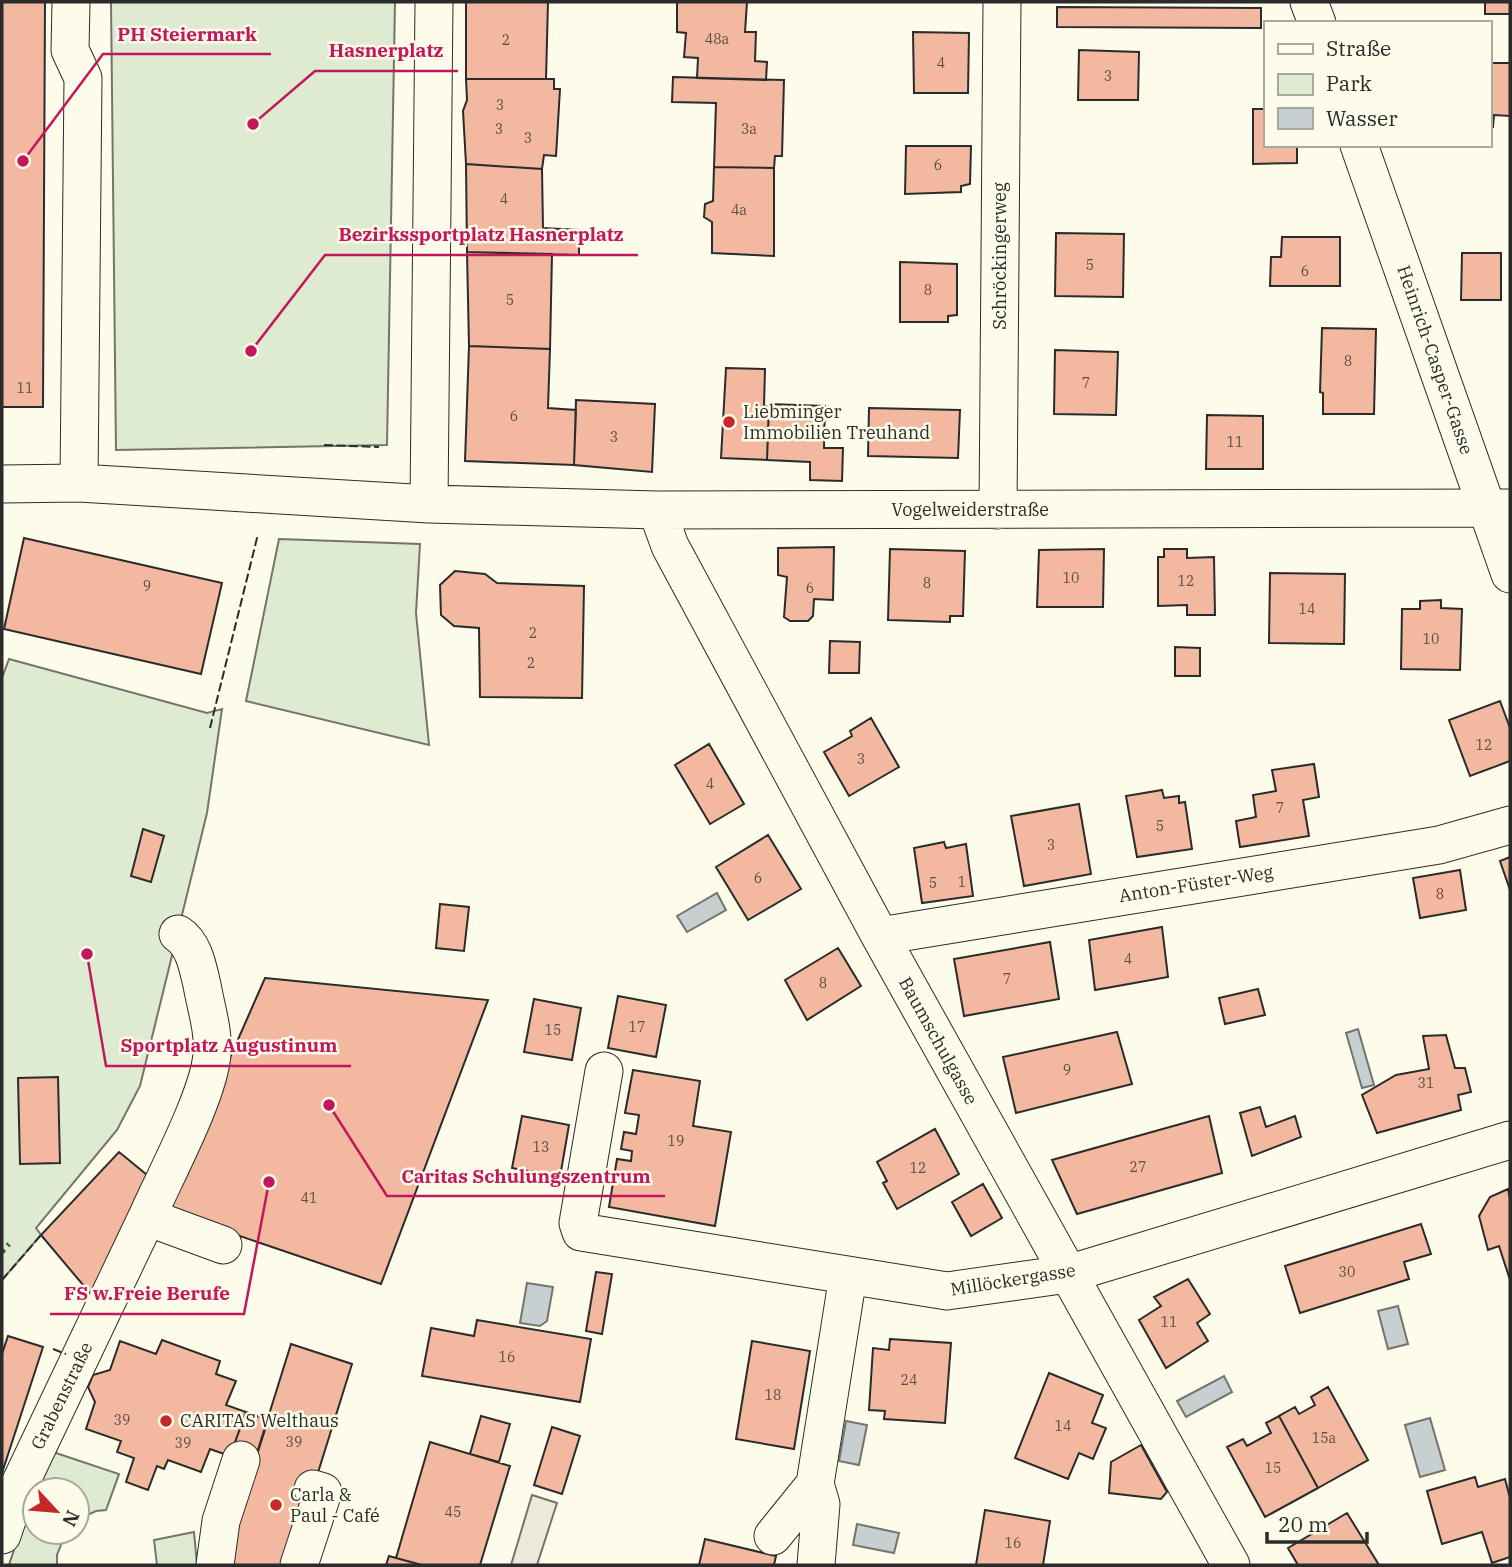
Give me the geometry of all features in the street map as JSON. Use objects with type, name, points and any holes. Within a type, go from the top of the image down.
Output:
[{"type":"street","points":[[71,2],[70,50],[83,78],[79,483]]},
{"type":"street","points":[[429,504],[434,2]]},
{"type":"street","name":"Schröckingerweg","points":[[998,510],[1002,2]]},
{"type":"street","points":[[1309,2],[1316,21]]},
{"type":"street","name":"Heinrich-Casper-Gasse","points":[[1361,147],[1498,508],[1510,574]]},
{"type":"street","name":"Vogelweiderstraße","points":[[2,484],[79,483],[429,504],[656,510],[1498,508]]},
{"type":"street","name":"Baumschulgasse","points":[[656,510],[670,546],[880,936],[1231,1565]]},
{"type":"street","name":"Anton-Füster-Weg","points":[[880,936],[1439,845],[1510,825]]},
{"type":"street","name":"Grabenstraße","points":[[2,1535],[18,1488],[147,1217],[205,1085],[212,1055],[211,1033],[198,968],[186,939],[178,934]]},
{"type":"street","name":"Millöckergasse","points":[[604,1071],[579,1223],[582,1232],[947,1291],[1068,1273],[1510,1140]]},
{"type":"street","points":[[147,1217],[223,1245]]},
{"type":"street","points":[[816,1565],[821,1504],[815,1484],[848,1276]]},
{"type":"street","points":[[215,1565],[221,1521],[242,1460]]},
{"type":"street","points":[[773,1536],[815,1484]]},
{"type":"street","points":[[299,1565],[323,1492],[313,1489]]},
{"type":"green space","points":[[111,2],[395,2],[387,445],[116,450]]},
{"type":"green space","points":[[279,539],[420,544],[416,613],[429,745],[246,701]]},
{"type":"green space","points":[[9,659],[207,713],[222,709],[207,813],[140,1086],[117,1130],[36,1228],[41,1235],[2,1280],[2,678]]},
{"type":"green space","points":[[50,1451],[119,1474],[106,1510],[91,1513],[91,1476],[38,1476]]},
{"type":"green space","points":[[21,1529],[21,1546],[61,1546],[57,1565],[9,1565]]},
{"type":"green space","points":[[194,1532],[197,1565],[157,1565],[154,1540]]},
{"type":"shaded area","points":[[532,1495],[557,1503],[537,1565],[511,1565]]},
{"type":"water","points":[[717,893],[726,910],[687,932],[677,916]]},
{"type":"water","points":[[1358,1029],[1374,1085],[1362,1088],[1346,1033]]},
{"type":"water","points":[[527,1283],[553,1287],[547,1321],[540,1326],[520,1323]]},
{"type":"water","points":[[1398,1306],[1408,1344],[1388,1349],[1378,1311]]},
{"type":"water","points":[[1224,1376],[1232,1392],[1186,1417],[1177,1401]]},
{"type":"water","points":[[1430,1418],[1445,1470],[1420,1477],[1405,1425]]},
{"type":"water","points":[[846,1421],[867,1425],[859,1465],[839,1461]]},
{"type":"water","points":[[857,1524],[899,1533],[894,1553],[853,1545]]},
{"type":"building","points":[[2,2],[45,2],[43,407],[2,407]]},
{"type":"building","points":[[466,2],[548,2],[546,79],[466,79]]},
{"type":"building","points":[[677,2],[747,2],[745,32],[756,32],[755,61],[767,62],[766,80],[697,78],[698,58],[684,57],[686,33],[677,32]]},
{"type":"building","points":[[1485,2],[1510,2],[1510,14],[1485,14]]},
{"type":"building","points":[[1057,7],[1261,8],[1261,28],[1057,27]]},
{"type":"building","points":[[913,32],[969,33],[968,93],[914,93]]},
{"type":"building","points":[[1079,50],[1139,52],[1138,100],[1078,100]]},
{"type":"building","points":[[1491,63],[1510,63],[1510,116],[1494,115],[1493,127]]},
{"type":"building","points":[[673,77],[784,80],[782,156],[775,156],[774,168],[714,167],[716,103],[672,102]]},
{"type":"building","points":[[466,79],[554,79],[554,89],[560,89],[556,156],[544,155],[542,169],[466,164],[463,111],[467,100]]},
{"type":"building","points":[[1253,109],[1264,109],[1264,147],[1297,147],[1297,163],[1253,164]]},
{"type":"building","points":[[906,146],[971,146],[970,184],[961,186],[961,192],[905,194]]},
{"type":"building","points":[[466,164],[542,169],[543,228],[579,230],[579,255],[467,252]]},
{"type":"building","points":[[714,167],[774,168],[774,256],[712,253],[712,222],[704,217],[705,204],[713,201]]},
{"type":"building","points":[[1056,233],[1124,234],[1123,297],[1055,296]]},
{"type":"building","points":[[1282,237],[1340,237],[1340,286],[1270,286],[1271,257],[1281,257]]},
{"type":"building","points":[[467,252],[552,254],[550,349],[469,346]]},
{"type":"building","points":[[1462,253],[1501,253],[1501,300],[1461,300]]},
{"type":"building","points":[[900,262],[957,264],[957,315],[948,316],[948,322],[900,322]]},
{"type":"building","points":[[1322,328],[1376,329],[1374,414],[1323,414],[1323,393],[1320,392]]},
{"type":"building","points":[[469,346],[550,349],[548,408],[576,410],[574,465],[465,461]]},
{"type":"building","points":[[1055,350],[1118,352],[1116,415],[1054,414]]},
{"type":"building","points":[[726,368],[765,369],[764,406],[769,407],[767,460],[721,458]]},
{"type":"building","points":[[576,400],[655,404],[652,472],[574,465]]},
{"type":"building","points":[[769,404],[825,406],[824,448],[843,448],[842,481],[810,480],[810,462],[767,460]]},
{"type":"building","points":[[869,408],[960,410],[958,458],[868,456]]},
{"type":"building","points":[[1207,415],[1263,416],[1263,469],[1206,469]]},
{"type":"building","points":[[24,538],[222,583],[201,674],[4,629]]},
{"type":"building","points":[[834,547],[833,600],[814,599],[813,616],[808,621],[790,621],[784,617],[787,577],[778,575],[778,548]]},
{"type":"building","points":[[890,549],[965,551],[963,616],[950,616],[950,622],[888,620]]},
{"type":"building","points":[[1104,549],[1103,607],[1037,607],[1039,550]]},
{"type":"building","points":[[1164,549],[1187,549],[1187,558],[1214,557],[1215,615],[1187,615],[1187,605],[1158,606],[1158,557],[1164,557]]},
{"type":"building","points":[[455,571],[485,574],[497,583],[584,586],[582,698],[480,697],[479,628],[454,626],[441,615],[440,585]]},
{"type":"building","points":[[1270,573],[1345,574],[1344,644],[1269,643]]},
{"type":"building","points":[[1441,600],[1441,608],[1462,609],[1460,670],[1401,669],[1402,609],[1420,609],[1420,601]]},
{"type":"building","points":[[830,641],[860,642],[859,673],[829,673]]},
{"type":"building","points":[[1175,647],[1200,648],[1200,676],[1175,676]]},
{"type":"building","points":[[1500,701],[1510,728],[1510,761],[1470,776],[1449,720]]},
{"type":"building","points":[[871,718],[899,767],[849,796],[824,752],[852,736],[850,731]]},
{"type":"building","points":[[709,744],[744,804],[710,824],[675,765]]},
{"type":"building","points":[[1314,764],[1319,797],[1303,800],[1309,836],[1240,847],[1236,821],[1256,817],[1253,795],[1276,791],[1272,770]]},
{"type":"building","points":[[1162,790],[1164,798],[1179,796],[1179,803],[1185,802],[1192,849],[1137,857],[1126,796]]},
{"type":"building","points":[[1079,804],[1091,874],[1024,886],[1011,816]]},
{"type":"building","points":[[143,829],[164,836],[151,882],[131,876]]},
{"type":"building","points":[[768,835],[801,889],[748,920],[716,867]]},
{"type":"building","points":[[944,842],[946,848],[966,844],[973,896],[922,903],[914,848]]},
{"type":"building","points":[[1510,857],[1510,890],[1500,861]]},
{"type":"building","points":[[1460,870],[1466,910],[1420,918],[1413,878]]},
{"type":"building","points":[[440,904],[469,907],[464,951],[436,948]]},
{"type":"building","points":[[1162,927],[1168,977],[1095,990],[1089,940]]},
{"type":"building","points":[[1050,942],[1059,999],[964,1016],[954,959]]},
{"type":"building","points":[[838,948],[861,986],[807,1020],[785,980]]},
{"type":"building","points":[[265,978],[488,1000],[381,1284],[163,1210]]},
{"type":"building","points":[[1258,989],[1265,1015],[1225,1024],[1219,998]]},
{"type":"building","points":[[618,996],[666,1005],[656,1057],[608,1048]]},
{"type":"building","points":[[534,999],[581,1008],[572,1060],[524,1052]]},
{"type":"building","points":[[1117,1032],[1132,1084],[1016,1113],[1003,1057]]},
{"type":"building","points":[[1446,1035],[1455,1068],[1465,1068],[1471,1092],[1458,1095],[1461,1110],[1377,1133],[1362,1095],[1396,1075],[1429,1069],[1423,1036]]},
{"type":"building","points":[[633,1070],[700,1081],[693,1126],[731,1132],[715,1226],[609,1207],[617,1159],[631,1161],[632,1151],[621,1149],[624,1132],[636,1134],[639,1115],[625,1113]]},
{"type":"building","points":[[58,1077],[60,1163],[20,1164],[18,1078]]},
{"type":"building","points":[[1260,1107],[1266,1127],[1295,1116],[1301,1137],[1252,1156],[1240,1113]]},
{"type":"building","points":[[522,1116],[569,1125],[560,1177],[512,1168]]},
{"type":"building","points":[[1209,1116],[1222,1173],[1077,1214],[1052,1160]]},
{"type":"building","points":[[935,1129],[959,1174],[897,1209],[883,1183],[887,1181],[877,1162]]},
{"type":"building","points":[[119,1152],[152,1179],[94,1298],[41,1235]]},
{"type":"building","points":[[983,1184],[1002,1218],[971,1236],[952,1202]]},
{"type":"building","points":[[1508,1189],[1510,1280],[1499,1246],[1488,1250],[1479,1216],[1490,1197]]},
{"type":"building","points":[[1421,1224],[1431,1254],[1404,1262],[1409,1279],[1300,1313],[1285,1266]]},
{"type":"building","points":[[596,1272],[612,1274],[602,1334],[586,1331]]},
{"type":"building","points":[[1188,1279],[1210,1314],[1197,1323],[1208,1341],[1166,1368],[1139,1320],[1161,1306],[1154,1297]]},
{"type":"building","points":[[477,1320],[591,1339],[580,1402],[422,1376],[431,1328],[474,1336]]},
{"type":"building","points":[[8,1336],[43,1347],[2,1473],[2,1354]]},
{"type":"building","points":[[890,1339],[951,1343],[945,1423],[884,1419],[885,1411],[869,1410],[873,1348],[889,1350]]},
{"type":"building","name":"CARITAS Welthaus","points":[[162,1340],[220,1361],[216,1374],[236,1381],[226,1405],[246,1412],[230,1456],[210,1449],[201,1472],[168,1460],[164,1469],[157,1466],[148,1490],[126,1482],[134,1458],[117,1452],[121,1441],[86,1429],[95,1402],[88,1387],[93,1375],[110,1370],[120,1341],[156,1354]]},
{"type":"building","points":[[752,1341],[810,1351],[794,1449],[736,1439]]},
{"type":"building","points":[[291,1344],[352,1364],[289,1565],[222,1565]]},
{"type":"building","points":[[1049,1373],[1103,1395],[1092,1423],[1106,1428],[1093,1459],[1079,1453],[1068,1479],[1015,1458]]},
{"type":"building","points":[[1328,1387],[1368,1460],[1318,1488],[1279,1416],[1295,1407],[1299,1414],[1315,1405],[1311,1397]]},
{"type":"building","points":[[246,1412],[268,1420],[254,1464],[230,1456]]},
{"type":"building","points":[[481,1416],[510,1424],[499,1462],[470,1454]]},
{"type":"building","points":[[1279,1416],[1318,1488],[1265,1517],[1227,1447],[1243,1439],[1247,1446],[1271,1433],[1266,1423]]},
{"type":"building","points":[[552,1427],[580,1436],[562,1494],[534,1485]]},
{"type":"building","points":[[430,1442],[510,1466],[480,1565],[422,1565],[396,1558]]},
{"type":"building","points":[[1141,1445],[1167,1492],[1161,1499],[1109,1493],[1111,1462]]},
{"type":"building","points":[[1475,1477],[1478,1487],[1505,1479],[1510,1498],[1510,1557],[1492,1563],[1482,1532],[1442,1544],[1427,1491]]},
{"type":"building","points":[[985,1510],[1050,1521],[1043,1565],[976,1565]]},
{"type":"building","points":[[1347,1513],[1379,1565],[1298,1565],[1288,1548]]},
{"type":"building","points":[[705,1539],[776,1556],[774,1565],[699,1565]]},
{"type":"building","points":[[389,1556],[396,1558],[422,1565],[386,1565]]},
{"type":"hedge","points":[[2,1252],[9,1244]]},
{"type":"fence","points":[[324,445],[379,447]]},
{"type":"fence","points":[[210,728],[258,534]]},
{"type":"fence","points":[[2,1280],[41,1235],[43,1238]]},
{"type":"fence","points":[[53,1349],[66,1354]]},
{"type":"place","name":"Hasnerplatz","points":[[253,124]]},
{"type":"place","name":"PH Steiermark","points":[[23,161]]},
{"type":"place","name":"Bezirkssportplatz Hasnerplatz","points":[[251,351]]},
{"type":"place","name":"Liebminger Immobilien Treuhand","points":[[729,422]]},
{"type":"place","name":"Sportplatz Augustinum","points":[[87,954]]},
{"type":"place","name":"Caritas Schulungszentrum","points":[[329,1105]]},
{"type":"place","name":"FS w.Freie Berufe","points":[[269,1182]]},
{"type":"place","name":"CARITAS Welthaus","points":[[166,1421]]},
{"type":"place","name":"Carla & Paul - Café","points":[[276,1505]]}]
